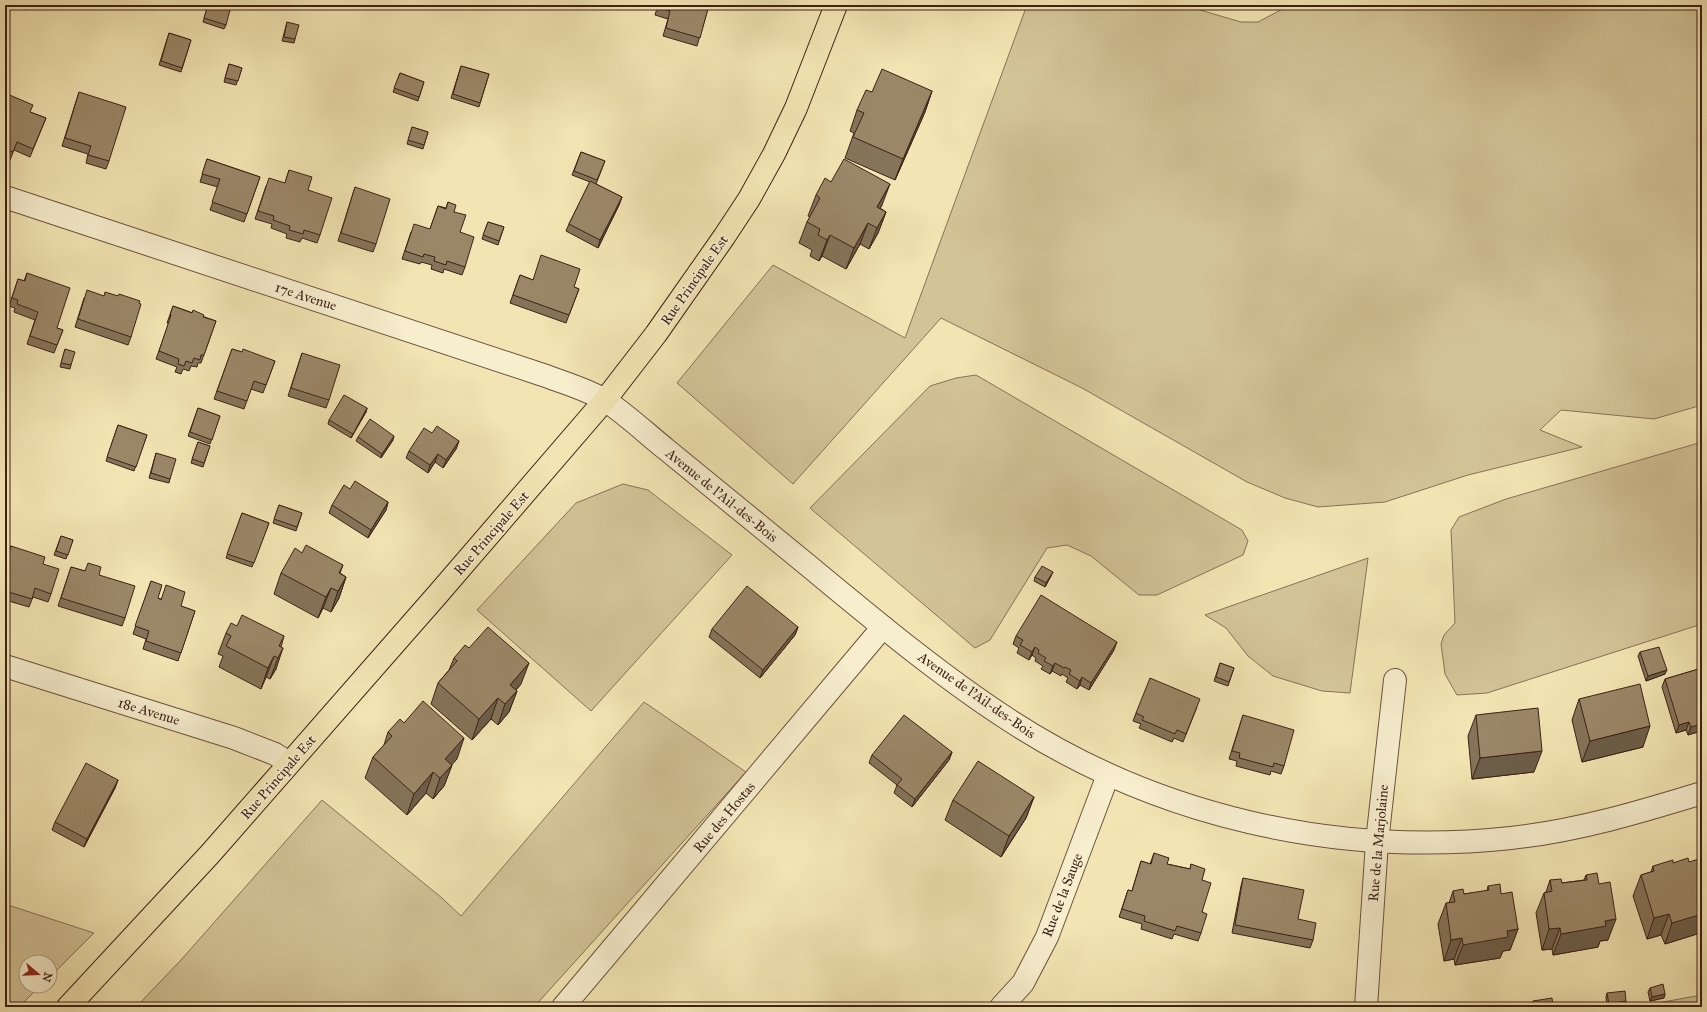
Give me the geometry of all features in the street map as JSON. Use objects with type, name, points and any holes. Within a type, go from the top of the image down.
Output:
[{"type":"main road","name":"Rue Principale Est","points":[[68,1007],[210,854],[438,594],[605,400],[687,290],[749,199],[774,154],[796,108],[836,5]]},
{"type":"street","name":"17e Avenue","points":[[5,197],[546,376],[605,400]]},
{"type":"street","name":"Avenue de l'Ail-des-Bois","points":[[605,400],[883,627],[1005,718],[1056,748],[1108,775],[1160,796],[1228,818],[1322,837],[1377,842],[1446,844],[1514,838],[1582,827],[1648,810],[1702,793]]},
{"type":"street","name":"Rue des Hostas","points":[[563,1007],[883,627]]},
{"type":"street","name":"18e Avenue","points":[[5,666],[234,738],[275,754],[289,763]]},
{"type":"street","name":"Rue de la Marjolaine","points":[[1366,1007],[1377,842],[1395,680]]},
{"type":"street","name":"Rue de la Sauge","points":[[1001,1007],[1023,983],[1047,937],[1108,775]]},
{"type":"shaded area","points":[[1027,5],[1183,5],[1241,22],[1258,22],[1290,5],[1702,5],[1702,405],[1654,419],[1561,410],[1540,430],[1582,447],[1468,475],[1385,502],[1318,507],[1285,498],[1247,482],[1082,388],[941,318],[793,484],[677,383],[773,265],[905,338]]},
{"type":"shaded area","points":[[976,375],[1242,530],[1248,541],[1243,555],[1157,595],[1139,595],[1091,556],[1067,545],[1047,548],[990,640],[975,648],[810,508],[930,386],[956,378]]},
{"type":"shaded area","points":[[1702,442],[1702,624],[1487,693],[1457,695],[1445,674],[1441,644],[1444,635],[1455,623],[1451,530],[1459,517],[1506,499]]},
{"type":"shaded area","points":[[623,484],[648,490],[732,555],[591,711],[477,610],[576,503]]},
{"type":"shaded area","points":[[1368,558],[1350,693],[1322,691],[1273,676],[1248,656],[1226,628],[1205,615]]},
{"type":"shaded area","points":[[644,702],[746,772],[534,1007],[136,1007],[181,960],[322,800],[442,898],[461,916]]},
{"type":"shaded area","points":[[5,904],[94,933],[58,969],[58,954],[18,954],[18,994],[32,994],[19,1007],[5,1007]]},
{"type":"shaded area","points":[[1702,995],[1702,1007],[1635,1007]]},
{"type":"building","points":[[208,5],[214,5],[230,10],[226,25],[204,18]]},
{"type":"building","points":[[658,5],[709,5],[700,38],[666,28],[670,11],[657,7]]},
{"type":"building","points":[[287,22],[299,25],[295,39],[284,37]]},
{"type":"building","points":[[169,33],[191,40],[182,68],[161,61]]},
{"type":"building","points":[[229,64],[242,68],[238,81],[225,78]]},
{"type":"building","points":[[461,66],[489,74],[480,103],[453,94]]},
{"type":"building","points":[[882,69],[932,91],[903,159],[853,137],[864,113],[857,110],[866,90],[872,92]]},
{"type":"building","points":[[400,73],[424,82],[419,97],[394,88]]},
{"type":"building","points":[[79,92],[126,107],[109,161],[88,155],[91,146],[65,138]]},
{"type":"building","points":[[5,93],[33,105],[30,112],[46,118],[33,149],[17,142],[13,152],[5,149]]},
{"type":"building","points":[[412,127],[428,132],[424,145],[408,140]]},
{"type":"building","points":[[581,152],[605,161],[597,180],[574,171]]},
{"type":"building","points":[[207,159],[260,177],[247,214],[212,202],[220,179],[202,174]]},
{"type":"building","points":[[844,159],[890,184],[877,207],[886,212],[877,228],[868,223],[854,248],[830,235],[827,240],[818,235],[820,229],[807,222],[820,198],[816,195],[825,178],[831,182]]},
{"type":"building","points":[[289,170],[312,177],[308,190],[332,198],[320,235],[304,230],[303,234],[289,230],[290,226],[273,220],[274,216],[258,211],[269,178],[285,183]]},
{"type":"building","points":[[590,181],[622,197],[600,240],[569,224]]},
{"type":"building","points":[[355,187],[390,199],[376,244],[341,233]]},
{"type":"building","points":[[448,202],[456,205],[454,212],[466,215],[460,232],[474,237],[465,267],[447,261],[446,265],[434,261],[435,257],[424,254],[423,257],[405,251],[414,224],[430,229],[438,206],[446,209]]},
{"type":"building","points":[[488,222],[504,227],[499,241],[483,235]]},
{"type":"building","points":[[541,255],[580,269],[574,287],[579,289],[569,315],[513,295],[520,275],[533,280]]},
{"type":"building","points":[[27,273],[70,288],[57,328],[63,330],[57,345],[30,336],[38,312],[17,304],[18,300],[12,298],[18,279],[25,281]]},
{"type":"building","points":[[87,290],[104,296],[105,292],[118,296],[119,294],[140,301],[139,303],[141,304],[131,337],[78,319]]},
{"type":"building","points":[[173,306],[192,313],[193,310],[204,315],[203,317],[216,321],[204,355],[201,355],[200,360],[194,358],[192,363],[186,361],[184,366],[178,364],[179,359],[159,351]]},
{"type":"building","points":[[65,349],[75,352],[71,365],[61,363]]},
{"type":"building","points":[[232,349],[242,352],[243,349],[275,361],[266,385],[254,381],[247,401],[217,391]]},
{"type":"building","points":[[302,353],[340,365],[329,400],[291,388]]},
{"type":"building","points":[[5,388],[8,388],[5,397]]},
{"type":"building","points":[[344,395],[367,408],[353,434],[329,420]]},
{"type":"building","points":[[198,408],[220,416],[212,440],[190,432]]},
{"type":"building","points":[[370,419],[394,436],[382,454],[358,437]]},
{"type":"building","points":[[118,425],[147,435],[136,467],[107,457]]},
{"type":"building","points":[[437,426],[459,441],[446,460],[438,454],[430,465],[409,451],[424,428],[432,433]]},
{"type":"building","points":[[198,442],[210,446],[204,463],[192,459]]},
{"type":"building","points":[[156,453],[176,459],[170,479],[151,473]]},
{"type":"building","points":[[355,481],[388,502],[371,530],[332,505],[344,485],[350,489]]},
{"type":"building","points":[[279,505],[302,513],[297,527],[274,519]]},
{"type":"building","points":[[242,513],[269,523],[254,563],[227,554]]},
{"type":"building","points":[[61,536],[73,540],[68,555],[56,551]]},
{"type":"building","points":[[306,545],[343,565],[339,573],[346,577],[338,591],[331,588],[326,597],[281,573],[295,548],[302,553]]},
{"type":"building","points":[[11,546],[45,557],[43,564],[59,569],[51,594],[35,588],[32,599],[5,591],[5,565]]},
{"type":"building","points":[[88,563],[101,567],[99,575],[135,586],[125,618],[61,598],[71,567],[85,571]]},
{"type":"building","points":[[1042,566],[1053,572],[1046,583],[1035,577]]},
{"type":"building","points":[[151,581],[162,585],[158,598],[161,600],[166,585],[185,592],[181,606],[195,611],[181,653],[146,641],[149,631],[135,626]]},
{"type":"building","points":[[747,586],[798,627],[763,670],[712,629]]},
{"type":"building","points":[[1041,595],[1117,642],[1091,683],[1082,677],[1080,681],[1069,674],[1071,670],[1065,667],[1064,668],[1055,663],[1053,666],[1044,661],[1046,658],[1038,653],[1039,650],[1035,647],[1032,652],[1020,645],[1023,640],[1016,636]]},
{"type":"building","points":[[242,615],[284,636],[279,646],[283,648],[278,658],[274,656],[268,668],[226,646],[231,636],[226,633],[231,623],[237,626]]},
{"type":"building","points":[[488,627],[529,663],[510,685],[517,691],[505,704],[498,698],[479,719],[438,683],[457,661],[454,658],[465,645],[469,648]]},
{"type":"building","points":[[1659,647],[1667,670],[1648,676],[1640,652]]},
{"type":"building","points":[[1220,663],[1234,668],[1229,682],[1216,677]]},
{"type":"building","points":[[1702,668],[1702,724],[1691,727],[1689,722],[1679,725],[1665,679]]},
{"type":"building","points":[[1150,678],[1200,699],[1186,734],[1177,730],[1175,734],[1142,720],[1144,717],[1136,713]]},
{"type":"building","points":[[1640,684],[1650,726],[1590,741],[1579,699]]},
{"type":"building","points":[[423,701],[464,738],[445,759],[452,765],[440,778],[433,772],[414,794],[373,757],[392,736],[388,732],[400,719],[404,723]]},
{"type":"building","points":[[1538,708],[1542,751],[1480,758],[1476,715]]},
{"type":"building","points":[[904,715],[952,752],[915,799],[897,785],[902,779],[872,755]]},
{"type":"building","points":[[1243,715],[1294,730],[1284,766],[1274,763],[1273,767],[1239,758],[1240,753],[1232,751]]},
{"type":"building","points":[[5,720],[8,721],[5,731]]},
{"type":"building","points":[[978,761],[1034,797],[1009,836],[953,800]]},
{"type":"building","points":[[86,763],[118,780],[87,839],[55,822]]},
{"type":"building","points":[[1154,853],[1169,858],[1167,864],[1190,869],[1191,864],[1205,869],[1202,880],[1211,883],[1202,912],[1207,914],[1201,933],[1177,926],[1175,931],[1144,921],[1145,916],[1122,909],[1128,890],[1132,891],[1141,861],[1151,864]]},
{"type":"building","points":[[1688,858],[1689,862],[1702,858],[1702,914],[1672,923],[1669,914],[1654,918],[1641,875],[1654,871],[1653,866],[1673,860],[1673,863]]},
{"type":"building","points":[[1597,873],[1599,884],[1610,882],[1616,919],[1605,921],[1606,926],[1561,934],[1560,928],[1549,929],[1544,893],[1552,891],[1550,880],[1561,879],[1562,883],[1587,880],[1586,875]]},
{"type":"building","points":[[1243,878],[1304,890],[1298,919],[1316,923],[1313,940],[1235,925]]},
{"type":"building","points":[[1500,884],[1501,894],[1512,892],[1518,929],[1507,931],[1508,937],[1463,945],[1462,938],[1451,940],[1446,903],[1455,902],[1453,891],[1463,889],[1464,894],[1489,890],[1488,886]]},
{"type":"building","points":[[1663,984],[1665,994],[1652,997],[1650,988]]},
{"type":"building","points":[[1625,991],[1626,1001],[1609,1004],[1607,993]]},
{"type":"building","points":[[1552,998],[1553,1007],[1534,1007],[1533,1001]]}]
